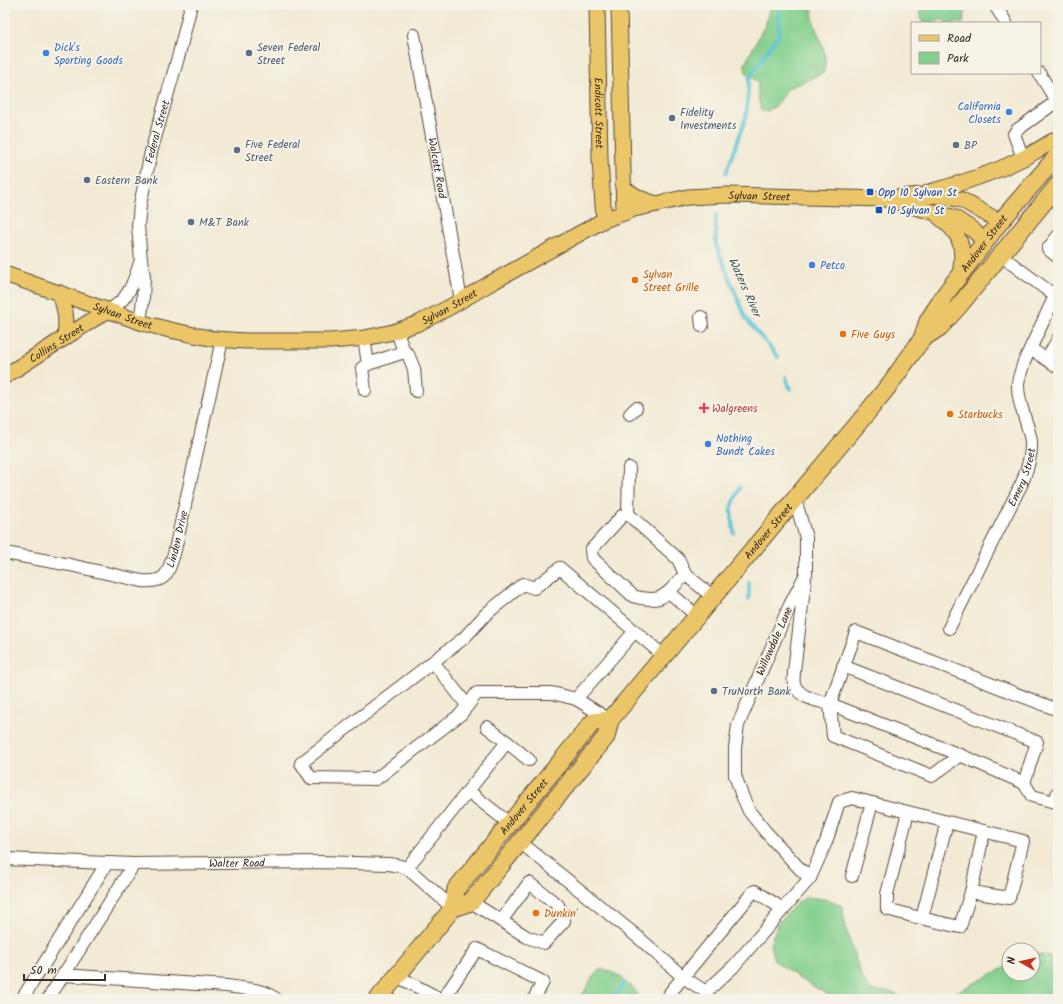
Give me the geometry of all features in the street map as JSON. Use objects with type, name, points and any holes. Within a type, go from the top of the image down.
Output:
[{"type":"highway","name":"Andover Street","points":[[471,902],[606,737],[610,720],[890,384],[922,339],[928,321],[946,293],[1000,222],[1058,155]]},
{"type":"highway","name":"Andover Street","points":[[922,339],[940,327],[1017,234],[1056,193]]},
{"type":"highway","points":[[1000,222],[1017,234]]},
{"type":"highway","points":[[985,242],[1000,255]]},
{"type":"highway","name":"Andover Street","points":[[378,999],[453,908],[456,889],[509,823],[593,722],[610,720]]},
{"type":"highway","points":[[453,908],[471,902]]},
{"type":"main road","name":"Endicott Street","points":[[597,5],[600,160],[604,220]]},
{"type":"main road","name":"Endicott Street","points":[[619,5],[624,213]]},
{"type":"main road","points":[[599,99],[621,99]]},
{"type":"main road","points":[[920,195],[975,179],[1023,158],[1058,138]]},
{"type":"main road","points":[[624,188],[639,198],[656,204]]},
{"type":"main road","name":"Sylvan Street","points":[[5,274],[140,322],[170,330],[222,340],[330,341],[364,338],[397,331],[419,323],[604,220],[634,209],[688,197],[726,195],[884,198],[920,195],[942,196],[962,200],[1000,222]]},
{"type":"main road","name":"Sylvan Street","points":[[884,198],[955,218],[973,230],[985,242]]},
{"type":"main road","points":[[932,212],[949,224],[960,241],[962,254],[960,274]]},
{"type":"main road","points":[[60,293],[65,311],[65,338]]},
{"type":"main road","name":"Collins Street","points":[[5,376],[108,310]]},
{"type":"street","name":"Federal Street","points":[[140,322],[144,276],[138,226],[144,182],[191,5]]},
{"type":"street","points":[[995,5],[1005,22]]},
{"type":"street","name":"Walcott Road","points":[[414,35],[461,300]]},
{"type":"street","points":[[1023,158],[1014,134],[1017,130],[1057,102],[1040,74]]},
{"type":"street","points":[[1058,236],[1048,249],[1058,257]]},
{"type":"street","points":[[1000,255],[1056,297]]},
{"type":"street","name":"Federal Street","points":[[108,310],[120,302],[128,292],[138,271],[141,260]]},
{"type":"street","name":"Emery Street","points":[[949,628],[1022,483],[1027,468],[1031,442],[1019,396],[1018,384],[1020,373],[1056,297]]},
{"type":"street","points":[[397,331],[404,352],[408,354],[414,369],[416,391]]},
{"type":"street","points":[[364,338],[368,364]]},
{"type":"street","points":[[1047,359],[1058,339]]},
{"type":"street","name":"Linden Drive","points":[[5,553],[70,565],[142,581],[152,582],[162,579],[168,573],[174,554],[222,340]]},
{"type":"street","points":[[1031,349],[1058,367]]},
{"type":"street","points":[[365,390],[362,368],[368,364],[404,352]]},
{"type":"street","points":[[628,514],[630,468]]},
{"type":"street","name":"Willowdale Lane","points":[[795,499],[806,538],[806,574],[789,607],[738,725],[735,748],[735,774],[749,811],[765,831],[810,878]]},
{"type":"street","points":[[628,514],[622,516],[591,550],[592,558],[633,596],[641,598],[660,598],[669,592],[685,574]]},
{"type":"street","points":[[628,514],[678,559],[685,574],[713,597]]},
{"type":"street","points":[[610,720],[576,699],[552,693],[477,694],[460,714],[376,779],[311,778],[301,763],[464,638],[486,614],[523,584],[534,588],[560,568],[664,656]]},
{"type":"street","points":[[806,574],[794,671],[794,684],[800,692],[810,698],[830,704],[960,755],[1024,783],[1032,796],[1055,802],[1058,792]]},
{"type":"street","points":[[669,592],[697,616]]},
{"type":"street","points":[[576,699],[635,631]]},
{"type":"street","points":[[960,755],[932,776],[833,736],[830,704],[856,632],[1058,710]]},
{"type":"street","points":[[434,662],[468,705]]},
{"type":"street","points":[[843,666],[1037,742],[1024,783]]},
{"type":"street","points":[[487,727],[529,760]]},
{"type":"street","points":[[407,868],[507,742]]},
{"type":"street","points":[[468,791],[509,823]]},
{"type":"street","points":[[520,842],[639,938],[683,977],[706,992],[733,967],[810,878],[826,842],[839,802],[852,798],[1023,841],[1009,898],[971,892]]},
{"type":"street","points":[[852,876],[872,803]]},
{"type":"street","points":[[908,812],[887,894],[887,909],[960,927],[971,892],[984,832]]},
{"type":"street","points":[[922,918],[947,822]]},
{"type":"street","name":"Walter Road","points":[[5,859],[134,864],[317,862],[389,864],[407,868],[453,908]]},
{"type":"street","points":[[22,999],[107,863]]},
{"type":"street","points":[[48,999],[134,864]]},
{"type":"street","points":[[471,902],[500,921],[527,937],[544,943],[564,921],[558,906],[529,883],[500,921]]},
{"type":"street","points":[[668,999],[683,977],[752,892],[756,891],[783,909]]},
{"type":"street","points":[[443,999],[477,949],[543,982],[534,999]]},
{"type":"street","points":[[63,975],[227,986],[255,990],[266,993],[276,999]]},
{"type":"street","points":[[397,976],[440,999]]},
{"type":"green space","points":[[770,5],[813,5],[813,18],[824,51],[825,64],[824,72],[788,88],[777,105],[767,111],[761,111],[758,95],[758,82],[747,74],[745,64],[766,23]]},
{"type":"green space","points":[[918,5],[967,5],[963,22],[945,22],[942,19],[936,22],[923,22]]},
{"type":"green space","points":[[807,897],[824,899],[842,906],[846,930],[861,975],[870,990],[890,992],[906,999],[836,999],[800,979],[774,960],[770,944],[778,923],[797,903]]},
{"type":"green space","points":[[1041,955],[1047,956],[1055,961],[1058,969],[1057,983],[1048,999],[944,999],[1001,969],[1001,982],[1041,982]]},
{"type":"green space","points":[[602,969],[621,977],[625,983],[634,989],[637,999],[580,999],[592,978]]},
{"type":"waterway","name":"Waters River","points":[[726,173],[746,117],[749,78],[779,34],[779,5]]},
{"type":"waterway","name":"Waters River","points":[[716,215],[716,245],[746,319],[778,357]]},
{"type":"waterway","name":"Waters River","points":[[786,377],[790,389]]},
{"type":"waterway","name":"Waters River","points":[[734,533],[731,509],[740,487]]},
{"type":"waterway","name":"Waters River","points":[[749,582],[749,599]]},
{"type":"waterway","name":"Waters River","points":[[614,999],[623,985]]},
{"type":"place","name":"Dick's Sporting Goods","points":[[46,53]]},
{"type":"place","name":"Seven Federal Street","points":[[249,53]]},
{"type":"place","name":"California Closets","points":[[1009,112]]},
{"type":"place","name":"Fidelity Investments","points":[[672,118]]},
{"type":"place","name":"BP","points":[[956,145]]},
{"type":"place","name":"Five Federal Street","points":[[237,150]]},
{"type":"place","name":"Eastern Bank","points":[[87,180]]},
{"type":"place","name":"Opp 10 Sylvan St","points":[[870,192]]},
{"type":"place","name":"10 Sylvan St","points":[[879,210]]},
{"type":"place","name":"M&T Bank","points":[[191,222]]},
{"type":"place","name":"Petco","points":[[812,265]]},
{"type":"place","name":"Sylvan Street Grille","points":[[635,280]]},
{"type":"place","name":"Five Guys","points":[[843,334]]},
{"type":"place","name":"Walgreens","points":[[704,408]]},
{"type":"place","name":"Starbucks","points":[[950,414]]},
{"type":"place","name":"Nothing Bundt Cakes","points":[[708,444]]},
{"type":"place","name":"TruNorth Bank","points":[[714,691]]},
{"type":"place","name":"Dunkin'","points":[[536,913]]}]
